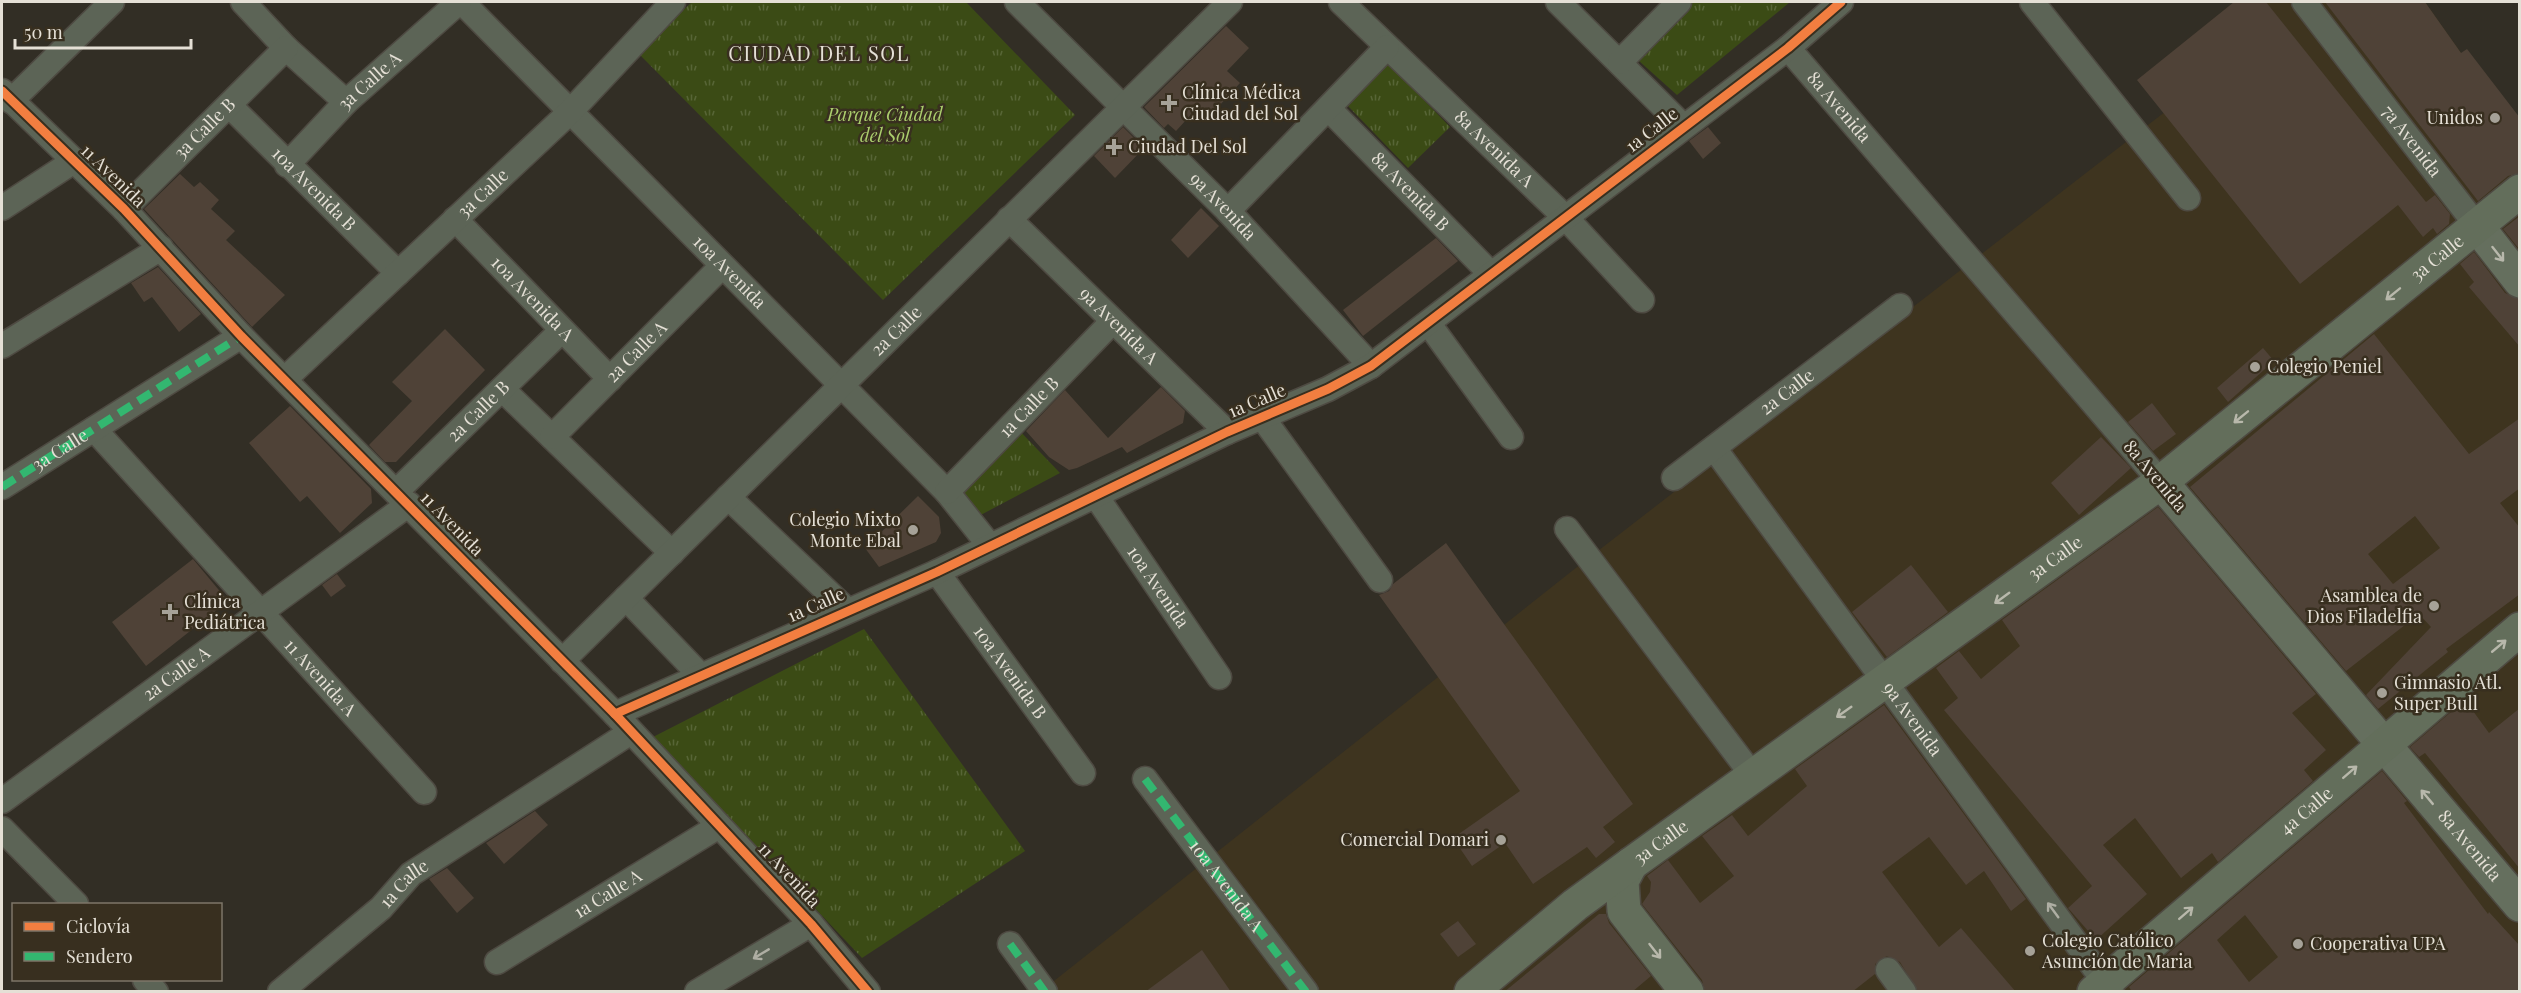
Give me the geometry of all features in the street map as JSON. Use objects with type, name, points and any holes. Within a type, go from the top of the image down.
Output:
[{"type":"main road","name":"3a Calle","points":[[1471,992],[1575,905],[1630,864],[2161,482],[2520,191]]},
{"type":"main road","name":"4a Calle","points":[[2103,988],[2382,744],[2520,629]]},
{"type":"main road","points":[[1624,911],[1622,881],[1630,864]]},
{"type":"main road","points":[[1575,905],[1608,904],[1624,911],[1687,992]]},
{"type":"street","points":[[6,96],[112,2]]},
{"type":"street","points":[[243,2],[286,48],[346,102]]},
{"type":"street","name":"3a Calle A","points":[[286,165],[346,102],[461,2]]},
{"type":"street","name":"10a Avenida","points":[[461,2],[840,387],[947,492],[990,546]]},
{"type":"street","name":"3a Calle","points":[[286,378],[570,112],[673,2]]},
{"type":"street","name":"9a Avenida","points":[[1017,2],[1228,211],[1371,366]]},
{"type":"street","name":"2a Calle","points":[[562,661],[1230,2]]},
{"type":"street","name":"8a Avenida A","points":[[1341,2],[1566,218],[1642,300]]},
{"type":"street","points":[[1558,2],[1683,126]]},
{"type":"street","points":[[1620,62],[1680,2]]},
{"type":"street","name":"1a Calle","points":[[615,714],[937,572],[1227,432],[1328,388],[1371,366],[1788,48],[1841,2]]},
{"type":"street","points":[[2032,2],[2188,198]]},
{"type":"street","name":"7a Avenida","points":[[2304,2],[2520,281]]},
{"type":"street","points":[[1228,211],[1387,47]]},
{"type":"street","name":"3a Calle B","points":[[124,208],[230,106],[286,48]]},
{"type":"street","name":"8a Avenida","points":[[1788,48],[2520,905]]},
{"type":"street","name":"11 Avenida","points":[[6,96],[124,208],[241,336],[286,378],[615,714],[811,924],[868,992]]},
{"type":"street","name":"10a Avenida B","points":[[230,106],[286,165],[398,273]]},
{"type":"street","name":"8a Avenida B","points":[[1329,109],[1491,274]]},
{"type":"street","points":[[2,208],[74,161]]},
{"type":"street","name":"10a Avenida A","points":[[455,219],[610,379]]},
{"type":"street","name":"9a Avenida A","points":[[1009,219],[1227,432]]},
{"type":"street","points":[[2,346],[161,248]]},
{"type":"street","name":"2a Calle A","points":[[552,437],[723,266]]},
{"type":"street","name":"2a Calle","points":[[1674,478],[1900,306]]},
{"type":"street","name":"1a Calle B","points":[[947,492],[1112,322]]},
{"type":"street","points":[[1429,324],[1511,437]]},
{"type":"street","name":"2a Calle B","points":[[403,498],[502,389],[561,331]]},
{"type":"street","name":"3a Calle","points":[[2,487],[241,336]]},
{"type":"street","points":[[502,389],[672,553]]},
{"type":"street","points":[[1262,417],[1380,580]]},
{"type":"street","name":"11 Avenida A","points":[[94,429],[424,792]]},
{"type":"street","name":"9a Avenida","points":[[1714,448],[1886,681],[2103,988]]},
{"type":"street","name":"10a Avenida","points":[[1096,496],[1219,677]]},
{"type":"street","points":[[728,497],[847,610]]},
{"type":"street","name":"2a Calle A","points":[[2,801],[260,613],[403,498]]},
{"type":"street","points":[[1567,529],[1753,777]]},
{"type":"street","name":"10a Avenida B","points":[[937,572],[1083,773]]},
{"type":"street","points":[[626,598],[700,675]]},
{"type":"street","name":"1a Calle","points":[[280,992],[381,908],[411,874],[631,732]]},
{"type":"street","name":"10a Avenida A","points":[[1145,779],[1306,992]]},
{"type":"street","name":"1a Calle A","points":[[496,962],[719,826]]},
{"type":"street","points":[[2,829],[75,903]]},
{"type":"street","points":[[697,992],[811,924]]},
{"type":"street","points":[[1010,944],[1045,992]]},
{"type":"street","points":[[1888,970],[1904,992]]},
{"type":"shaded area","points":[[2236,2],[2425,2],[2461,53],[2519,164],[2519,991],[1040,992],[1572,571],[2263,36]]},
{"type":"green space","name":"Parque Ciudad del Sol","points":[[692,2],[966,2],[1075,115],[883,300],[638,53]]},
{"type":"green space","points":[[1681,2],[1790,2],[1677,95],[1629,52]]},
{"type":"green space","points":[[1389,64],[1450,127],[1408,168],[1347,105]]},
{"type":"green space","points":[[1015,426],[1060,473],[975,518],[952,492]]},
{"type":"green space","points":[[864,629],[1025,851],[862,958],[653,737]]},
{"type":"building","points":[[2234,2],[2266,2],[2426,202],[2435,195],[2450,214],[2449,224],[2437,234],[2433,228],[2423,237],[2398,205],[2300,284],[2137,80]]},
{"type":"building","points":[[2325,2],[2425,2],[2461,53],[2467,49],[2520,118],[2520,173],[2508,176],[2478,201]]},
{"type":"building","points":[[1226,26],[1249,48],[1227,71],[1240,83],[1208,118],[1197,108],[1176,131],[1168,124],[1164,128],[1144,107]]},
{"type":"building","name":"Ciudad Del Sol","points":[[1123,127],[1144,148],[1115,178],[1094,156]]},
{"type":"building","points":[[1708,127],[1721,143],[1703,159],[1689,141]]},
{"type":"building","points":[[180,174],[194,187],[200,182],[219,200],[211,209],[235,231],[226,240],[285,295],[252,327],[144,209]]},
{"type":"building","points":[[1201,208],[1219,226],[1188,258],[1171,240]]},
{"type":"building","points":[[2520,216],[2520,250],[2503,229]]},
{"type":"building","points":[[1436,238],[1458,261],[1363,336],[1343,310]]},
{"type":"building","points":[[2474,252],[2505,293],[2520,299],[2520,347],[2469,287],[2474,282],[2460,264]]},
{"type":"building","points":[[158,267],[201,314],[179,332],[152,297],[144,302],[131,283]]},
{"type":"building","points":[[445,329],[485,370],[396,462],[385,462],[369,445],[412,401],[392,382]]},
{"type":"building","points":[[2374,334],[2469,454],[2520,418],[2520,488],[2500,503],[2520,528],[2520,594],[2446,649],[2448,652],[2378,709],[2366,695],[2431,627],[2419,614],[2346,671],[2190,487]],"holes":[[[2415,516],[2440,548],[2393,584],[2368,554]]]},
{"type":"building","points":[[2263,348],[2274,361],[2228,402],[2217,388]]},
{"type":"building","points":[[1161,387],[1185,411],[1183,423],[1127,453],[1122,447],[1069,470],[1049,457],[1026,431],[1065,390],[1108,438]]},
{"type":"building","points":[[2152,403],[2176,434],[2153,451],[2128,422]]},
{"type":"building","points":[[290,406],[371,489],[372,503],[340,533],[307,496],[300,502],[249,443]]},
{"type":"building","points":[[2101,437],[2131,468],[2079,515],[2051,483]]},
{"type":"building","name":"Colegio Mixto Monte Ebal","points":[[918,496],[939,517],[941,533],[936,542],[879,567],[865,548]]},
{"type":"building","points":[[2158,507],[2316,694],[2292,713],[2326,750],[2304,770],[2313,781],[2218,862],[2212,853],[2181,878],[2135,818],[2103,845],[2147,894],[2096,940],[2068,908],[2092,886],[1944,710],[1958,698],[1936,668],[1959,651],[1981,679],[2020,646],[2002,620]]},
{"type":"building","points":[[1446,543],[1633,804],[1603,827],[1615,842],[1596,858],[1587,847],[1533,884],[1505,843],[1472,866],[1453,838],[1520,791],[1379,595],[1389,591],[1393,584]]},
{"type":"building","name":"Clínica Pediátrica","points":[[193,559],[228,601],[146,666],[112,622]]},
{"type":"building","points":[[1911,565],[1948,612],[1887,657],[1852,612]]},
{"type":"building","points":[[337,574],[346,586],[331,597],[322,585]]},
{"type":"building","points":[[2465,700],[2489,733],[2520,708],[2520,869],[2425,753],[2419,757],[2410,747]]},
{"type":"building","points":[[1884,705],[2026,899],[2011,911],[1984,871],[1966,885],[1929,837],[1882,872],[1939,947],[1961,928],[2016,992],[1918,992],[1900,962],[1887,956],[1875,964],[1875,974],[1852,992],[1705,992],[1702,980],[1642,904],[1650,892],[1651,882],[1647,876],[1668,860],[1700,903],[1734,876],[1702,836],[1732,815],[1748,836],[1807,786],[1795,769]]},
{"type":"building","points":[[2382,771],[2407,801],[2404,803],[2488,914],[2489,912],[2520,946],[2520,992],[2132,992],[2129,987]],"holes":[[[2245,915],[2278,957],[2249,982],[2217,940]]]},
{"type":"building","points":[[535,811],[548,825],[504,864],[486,843]]},
{"type":"building","points":[[447,868],[474,898],[457,913],[429,879]]},
{"type":"building","points":[[1599,914],[1606,914],[1609,923],[1651,976],[1632,992],[1504,992]]},
{"type":"building","points":[[1458,921],[1476,944],[1458,957],[1440,934]]},
{"type":"building","points":[[1202,950],[1231,992],[1145,992]]},
{"type":"marked path","points":[[2,487],[241,336]]},
{"type":"marked path","points":[[1145,779],[1306,992]]},
{"type":"marked path","points":[[1010,944],[1045,992]]},
{"type":"cycle path","points":[[615,714],[937,572],[1227,432],[1328,389],[1371,366],[1788,48],[1841,2]]},
{"type":"cycle path","points":[[2,91],[124,209],[241,336],[615,714],[811,924],[868,992]]},
{"type":"place","name":"Clínica Médica Ciudad del Sol","points":[[1169,103]]},
{"type":"place","name":"Unidos","points":[[2495,118]]},
{"type":"place","name":"Ciudad Del Sol","points":[[1114,147]]},
{"type":"place","name":"Colegio Peniel","points":[[2255,367]]},
{"type":"place","name":"Colegio Mixto Monte Ebal","points":[[913,530]]},
{"type":"place","name":"Asamblea de Dios Filadelfia","points":[[2434,606]]},
{"type":"place","name":"Clínica Pediátrica","points":[[170,612]]},
{"type":"place","name":"Gimnasio Atl. Super Bull","points":[[2382,693]]},
{"type":"place","name":"Comercial Domari","points":[[1501,840]]},
{"type":"place","name":"Cooperativa UPA","points":[[2298,944]]},
{"type":"place","name":"Colegio Católico Asunción de Maria","points":[[2030,951]]},
{"type":"district","name":"CIUDAD DEL SOL","points":[[819,54]]}]
